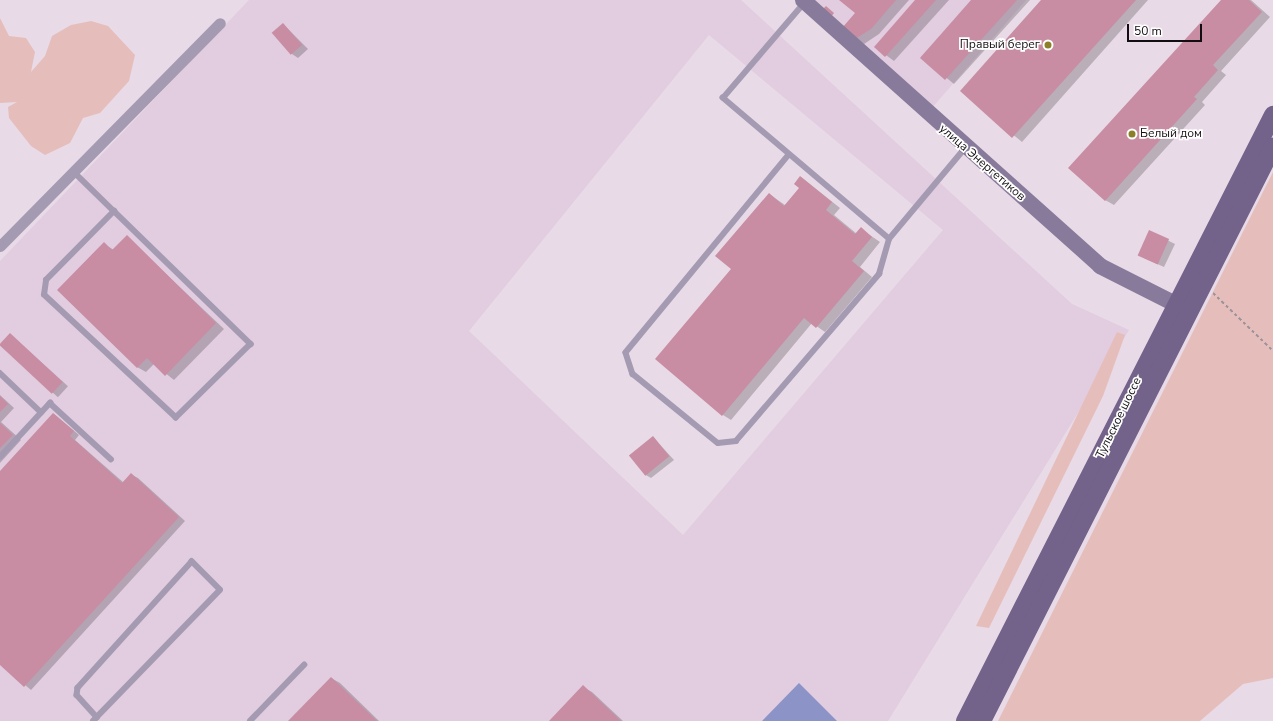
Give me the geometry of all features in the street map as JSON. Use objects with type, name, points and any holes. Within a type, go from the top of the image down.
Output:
[{"type":"main road","name":"Тульское шоссе","points":[[982,721],[1183,308],[1273,115]]},
{"type":"main road","name":"Тульское шоссе","points":[[965,721],[1183,308],[1204,283],[1273,147]]},
{"type":"street","name":"улица Энергетиков","points":[[810,2],[965,148],[1100,266],[1183,308]]},
{"type":"street","points":[[0,246],[220,23]]},
{"type":"lane","points":[[810,2],[723,98],[889,239]]},
{"type":"lane","points":[[789,155],[626,353],[633,374],[718,442],[736,441],[879,274],[889,239],[965,148]]},
{"type":"lane","points":[[73,171],[251,344],[176,418],[44,295],[46,280],[114,211]]},
{"type":"lane","points":[[0,372],[41,412]]},
{"type":"lane","points":[[0,457],[50,403],[111,459]]},
{"type":"lane","points":[[192,562],[220,590],[95,719],[77,695],[78,688],[192,562]]},
{"type":"lane","points":[[250,721],[304,665]]},
{"type":"path","points":[[1204,283],[1273,351]]},
{"type":"shaded area","points":[[249,0],[741,0],[1072,304],[1129,330],[888,721],[0,721],[0,261]],"holes":[[[709,35],[943,230],[683,535],[469,331]]]},
{"type":"shaded area","points":[[807,0],[1026,0],[931,109]]},
{"type":"shaded area","points":[[0,18],[9,36],[26,38],[35,52],[31,72],[45,56],[52,36],[71,25],[91,21],[108,26],[135,55],[129,81],[100,113],[83,118],[70,143],[45,155],[31,146],[9,118],[8,107],[17,102],[0,103]]},
{"type":"shaded area","points":[[1273,172],[1273,678],[1243,684],[1200,721],[998,721]]},
{"type":"shaded area","points":[[1117,332],[1125,335],[1103,396],[989,628],[976,626]]},
{"type":"water","points":[[799,683],[837,721],[762,721]]},
{"type":"building","points":[[839,0],[896,0],[871,29],[855,39],[842,28],[855,13]]},
{"type":"building","points":[[915,0],[936,0],[885,57],[874,47]]},
{"type":"building","points":[[971,0],[1017,0],[945,80],[920,58]]},
{"type":"building","name":"Правый берег","points":[[1041,0],[1136,0],[1012,138],[960,91]]},
{"type":"building","name":"Белый дом","points":[[1221,0],[1249,0],[1262,12],[1213,65],[1218,70],[1194,97],[1197,99],[1105,201],[1068,168]]},
{"type":"building","points":[[826,6],[834,13],[831,17],[823,9]]},
{"type":"building","points":[[283,23],[302,45],[291,55],[272,33]]},
{"type":"building","points":[[800,176],[832,202],[826,210],[855,234],[861,227],[872,237],[852,261],[864,271],[816,328],[804,318],[722,416],[655,359],[731,269],[715,256],[769,193],[784,206],[799,188],[794,184]]},
{"type":"building","points":[[1149,230],[1169,239],[1158,265],[1138,256]]},
{"type":"building","points":[[127,235],[216,323],[165,376],[147,358],[137,368],[57,290],[104,242],[112,250]]},
{"type":"building","points":[[10,333],[63,382],[52,394],[0,346]]},
{"type":"building","points":[[0,396],[8,404],[0,412]]},
{"type":"building","points":[[53,413],[74,431],[70,436],[122,483],[131,473],[179,517],[24,687],[0,665],[0,471]]},
{"type":"building","points":[[0,423],[13,435],[0,448]]},
{"type":"building","points":[[653,436],[669,456],[645,476],[629,456]]},
{"type":"building","points":[[331,677],[377,721],[288,721]]},
{"type":"building","points":[[583,685],[621,721],[549,721]]},
{"type":"place","name":"Правый берег","points":[[1048,45]]},
{"type":"place","name":"Белый дом","points":[[1132,134]]}]
